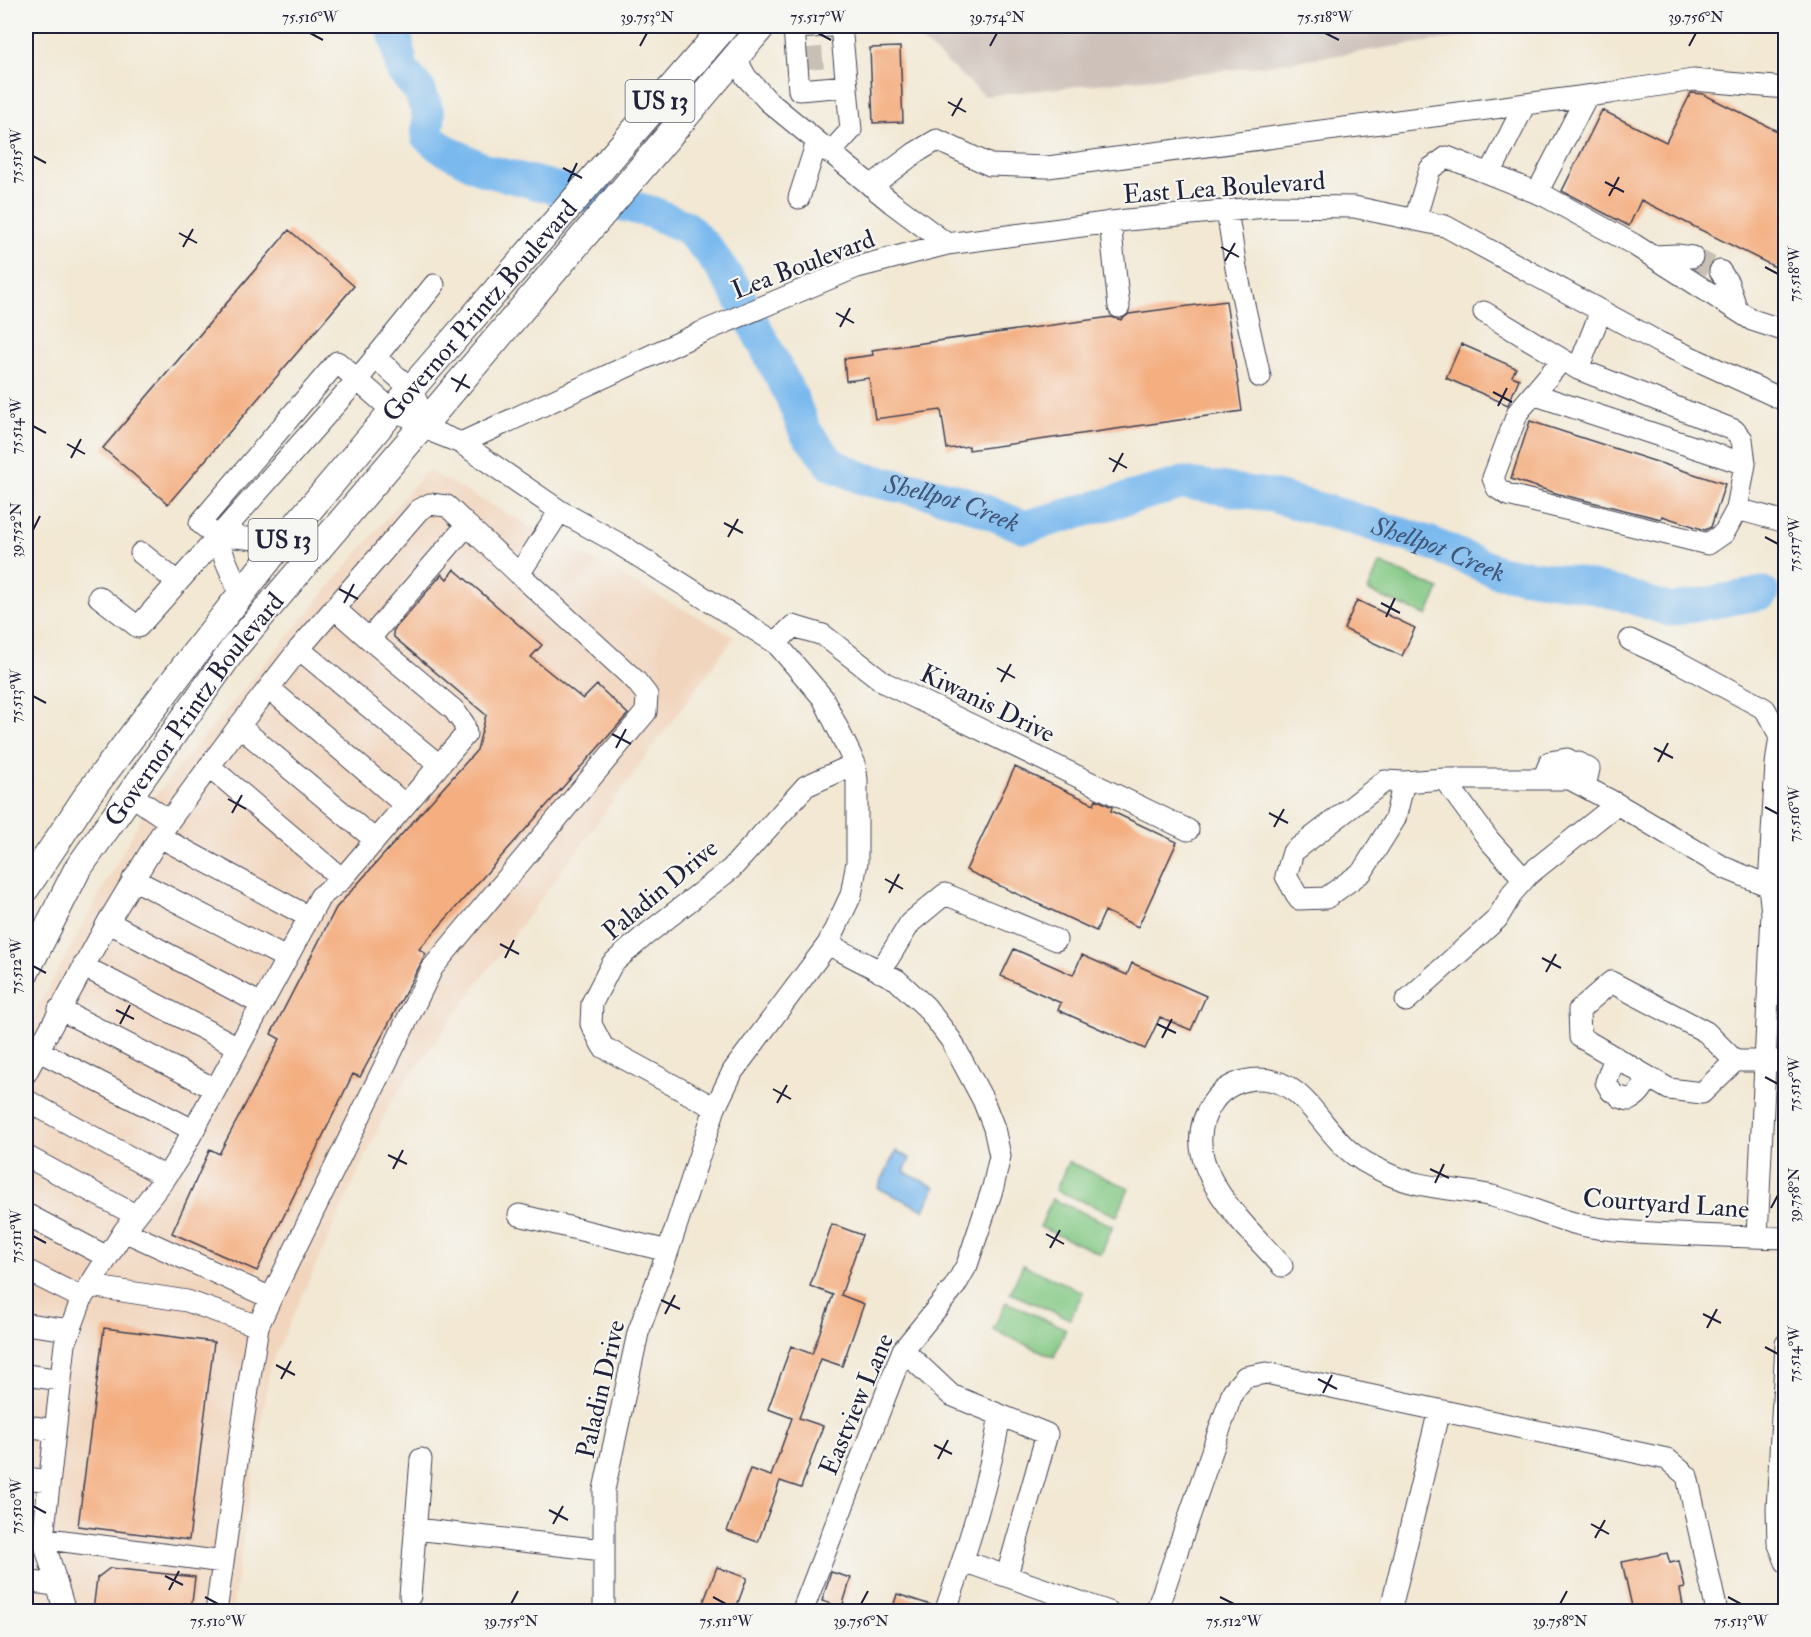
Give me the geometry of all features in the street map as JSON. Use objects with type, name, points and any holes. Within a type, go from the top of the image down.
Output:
[{"type":"main road","name":"Governor Printz Boulevard","points":[[26,888],[89,793],[184,666],[282,542],[411,388],[725,26]]},
{"type":"main road","points":[[737,55],[743,26]]},
{"type":"main road","name":"Governor Printz Boulevard","points":[[26,971],[77,870],[234,648],[762,26]]},
{"type":"main road","points":[[130,794],[128,774],[182,694],[241,616],[241,596]]},
{"type":"street","points":[[781,112],[799,90],[799,59],[793,27],[828,26]]},
{"type":"street","points":[[799,198],[823,147],[851,130],[847,86],[840,55],[841,26]]},
{"type":"street","name":"Lea Boulevard","points":[[737,55],[746,77],[781,112],[871,186],[947,244]]},
{"type":"street","points":[[871,186],[915,153],[937,140],[990,165],[1048,167],[1693,80],[1785,88]]},
{"type":"street","points":[[799,90],[847,86]]},
{"type":"street","points":[[1537,193],[1587,96]]},
{"type":"street","points":[[1490,174],[1525,104]]},
{"type":"street","points":[[1415,220],[1430,170],[1447,157],[1537,193],[1633,244],[1752,320],[1785,331]]},
{"type":"street","name":"East Lea Boulevard","points":[[947,244],[1110,222],[1227,210],[1276,206],[1354,207],[1445,226],[1660,344],[1785,401]]},
{"type":"street","points":[[1227,210],[1236,268],[1260,377]]},
{"type":"street","points":[[1110,222],[1119,307]]},
{"type":"street","name":"Lea Boulevard","points":[[461,443],[700,333],[857,267],[947,244]]},
{"type":"street","points":[[1653,256],[1692,257]]},
{"type":"street","points":[[1720,271],[1728,283],[1737,310]]},
{"type":"street","points":[[99,597],[138,627],[358,379],[434,285]]},
{"type":"street","points":[[1484,312],[1570,365],[1734,430],[1742,439],[1745,464],[1737,509],[1724,533],[1708,544],[1508,495],[1497,488],[1493,478],[1518,412],[1533,394],[1570,365],[1601,311]]},
{"type":"street","points":[[375,357],[411,388],[424,422]]},
{"type":"street","points":[[241,596],[223,554],[219,538],[200,523],[337,362],[393,411],[424,422],[436,433],[461,443]]},
{"type":"street","points":[[1533,394],[1745,464]]},
{"type":"street","name":"Paladin Drive","points":[[461,443],[560,511],[616,542],[776,643],[823,698],[855,765],[857,780],[857,862],[851,895],[828,944],[734,1071],[715,1108],[668,1251],[638,1333],[604,1490],[604,1611]]},
{"type":"street","points":[[26,1073],[83,966],[164,829],[209,766],[299,649],[419,510],[430,504],[447,506],[636,681],[647,695],[646,712],[433,967],[271,1298],[258,1326],[216,1611]]},
{"type":"street","points":[[1737,509],[1785,522]]},
{"type":"street","points":[[519,574],[560,511]]},
{"type":"street","points":[[369,639],[467,525]]},
{"type":"street","points":[[219,538],[237,537],[282,542]]},
{"type":"street","points":[[141,553],[177,582]]},
{"type":"street","points":[[64,1611],[34,1537],[49,1481],[65,1344],[86,1292],[130,1223],[166,1177],[320,897],[342,879],[466,734],[464,724],[454,710],[334,608]]},
{"type":"street","name":"Kiwanis Drive","points":[[776,643],[792,626],[823,635],[885,683],[1188,830]]},
{"type":"street","points":[[1630,640],[1680,663],[1766,709],[1780,736],[1776,764],[1777,888],[1772,913],[1776,1061],[1757,1238]]},
{"type":"street","points":[[299,649],[439,765]]},
{"type":"street","points":[[269,688],[405,805]]},
{"type":"street","points":[[239,726],[375,840]]},
{"type":"street","points":[[1543,779],[1550,762],[1573,761],[1589,769],[1585,787]]},
{"type":"street","name":"Paladin Drive","points":[[715,1108],[603,1047],[591,1024],[592,1003],[612,964],[651,930],[731,869],[806,786],[855,765]]},
{"type":"street","points":[[209,766],[342,879]]},
{"type":"street","points":[[1444,780],[1490,840],[1524,879]]},
{"type":"street","points":[[1404,782],[1395,819],[1362,872],[1326,898],[1299,898],[1286,876],[1293,852],[1385,781],[1570,780],[1617,804],[1725,868],[1777,888]]},
{"type":"street","points":[[130,794],[164,829],[309,917]]},
{"type":"street","points":[[1406,1001],[1497,919],[1513,892],[1524,879],[1617,804]]},
{"type":"street","points":[[133,879],[286,958]]},
{"type":"street","points":[[880,972],[910,923],[945,894],[1056,940]]},
{"type":"street","points":[[108,922],[261,1004]]},
{"type":"street","name":"Eastview Lane","points":[[802,1611],[903,1350],[955,1286],[967,1265],[993,1187],[1000,1156],[994,1128],[983,1100],[951,1040],[918,998],[897,980],[828,944]]},
{"type":"street","points":[[83,966],[238,1047]]},
{"type":"street","points":[[1735,1061],[1706,1032],[1611,982],[1579,1010],[1580,1037],[1669,1089],[1702,1092],[1735,1061],[1776,1061]]},
{"type":"street","points":[[59,1009],[215,1089]]},
{"type":"street","points":[[37,1050],[193,1131]]},
{"type":"street","points":[[1615,1057],[1606,1082],[1616,1094],[1629,1100],[1635,1097],[1643,1089],[1648,1077]]},
{"type":"street","name":"Courtyard Lane","points":[[1282,1266],[1227,1205],[1204,1165],[1200,1145],[1202,1125],[1207,1110],[1216,1097],[1230,1086],[1245,1080],[1261,1079],[1287,1085],[1298,1093],[1347,1150],[1367,1163],[1406,1182],[1492,1197],[1566,1222],[1594,1228],[1785,1239]]},
{"type":"street","points":[[26,1100],[166,1177]]},
{"type":"street","points":[[26,1156],[130,1223],[271,1298]]},
{"type":"street","points":[[26,1214],[107,1257]]},
{"type":"street","points":[[519,1215],[668,1251]]},
{"type":"street","points":[[26,1270],[86,1292],[187,1301],[258,1326]]},
{"type":"street","points":[[26,1324],[70,1330]]},
{"type":"street","points":[[1785,1344],[1778,1509],[1778,1542],[1785,1562]]},
{"type":"street","points":[[903,1350],[951,1395],[1047,1434],[1007,1575]]},
{"type":"street","points":[[1156,1611],[1233,1391],[1245,1377],[1266,1373],[1667,1459],[1687,1476],[1716,1611]]},
{"type":"street","points":[[26,1375],[61,1380]]},
{"type":"street","points":[[1390,1611],[1439,1410]]},
{"type":"street","points":[[945,1611],[963,1561],[994,1454],[1000,1415]]},
{"type":"street","points":[[26,1426],[54,1430]]},
{"type":"street","points":[[410,1596],[421,1459]]},
{"type":"street","points":[[26,1478],[49,1481]]},
{"type":"street","points":[[415,1529],[603,1550]]},
{"type":"street","points":[[34,1537],[223,1562]]},
{"type":"street","points":[[963,1561],[1109,1611]]},
{"type":"street","points":[[26,1581],[55,1585]]},
{"type":"shaded area","points":[[905,26],[1537,26],[1246,68],[985,96]]},
{"type":"shaded area","points":[[427,470],[734,637],[390,1103],[270,1366],[232,1611],[26,1612],[26,1029],[151,800]]},
{"type":"green space","points":[[1379,563],[1439,589],[1427,616],[1368,591]]},
{"type":"green space","points":[[1068,1162],[1129,1188],[1117,1216],[1056,1190]]},
{"type":"green space","points":[[1052,1199],[1113,1226],[1101,1254],[1040,1227]]},
{"type":"green space","points":[[1023,1265],[1083,1292],[1070,1319],[1010,1293]]},
{"type":"green space","points":[[1006,1302],[1066,1329],[1054,1357],[993,1330]]},
{"type":"water","points":[[896,1151],[910,1158],[904,1172],[935,1187],[924,1210],[878,1188]]},
{"type":"building","points":[[900,47],[903,122],[873,123],[870,48]]},
{"type":"building","points":[[1691,93],[1703,94],[1785,135],[1785,272],[1641,200],[1629,226],[1562,191],[1602,110],[1666,142]]},
{"type":"building","points":[[289,230],[354,286],[168,504],[103,448]]},
{"type":"building","points":[[1226,301],[1242,411],[969,450],[969,446],[947,449],[941,410],[875,419],[869,378],[846,381],[844,359],[873,355],[872,350],[1111,317],[1121,320],[1129,314]]},
{"type":"building","points":[[1461,344],[1516,368],[1512,376],[1519,379],[1508,405],[1446,378]]},
{"type":"building","points":[[1530,421],[1725,484],[1711,527],[1705,530],[1662,516],[1661,519],[1559,494],[1511,479]]},
{"type":"building","points":[[454,569],[542,645],[531,657],[583,699],[597,685],[628,714],[419,949],[426,954],[360,1077],[353,1074],[257,1271],[172,1233],[210,1149],[219,1154],[280,1039],[271,1034],[336,908],[477,750],[486,715],[394,637],[393,631],[442,574],[447,579]]},
{"type":"building","points":[[1357,600],[1415,628],[1402,656],[1344,629]]},
{"type":"building","points":[[1015,767],[1094,804],[1096,799],[1112,807],[1111,811],[1177,842],[1138,927],[1105,911],[1096,931],[966,870]]},
{"type":"building","points":[[1014,949],[1073,975],[1082,955],[1127,975],[1132,963],[1206,996],[1191,1030],[1160,1017],[1145,1049],[1058,1010],[1061,1003],[1001,976]]},
{"type":"building","points":[[832,1224],[862,1235],[841,1295],[864,1304],[842,1366],[821,1359],[799,1418],[823,1426],[801,1488],[780,1481],[758,1542],[727,1531],[750,1469],[771,1476],[792,1418],[768,1409],[791,1346],[812,1354],[833,1295],[810,1286]]},
{"type":"building","points":[[104,1328],[214,1342],[189,1540],[78,1526]]},
{"type":"building","points":[[1667,1553],[1670,1563],[1679,1561],[1685,1588],[1680,1589],[1684,1611],[1633,1611],[1622,1562]]},
{"type":"building","points":[[717,1567],[747,1578],[735,1611],[700,1611]]},
{"type":"building","points":[[110,1568],[195,1577],[191,1611],[93,1611],[97,1578]]},
{"type":"building","points":[[831,1572],[851,1578],[842,1607],[822,1601]]},
{"type":"building","points":[[897,1594],[934,1606],[933,1611],[892,1611]]},
{"type":"waterway","name":"Shellpot Creek","points":[[391,26],[397,42],[402,70],[420,91],[429,116],[427,136],[440,147],[484,170],[651,212],[686,227],[709,251],[734,287],[791,396],[805,431],[831,464],[864,479],[923,491],[966,503],[1024,527],[1184,483],[1268,495],[1428,542],[1498,572],[1576,583],[1670,610],[1763,593]]},
{"type":"tunnel","points":[[802,59],[836,56]]},
{"type":"tunnel","points":[[1692,257],[1720,271]]}]
